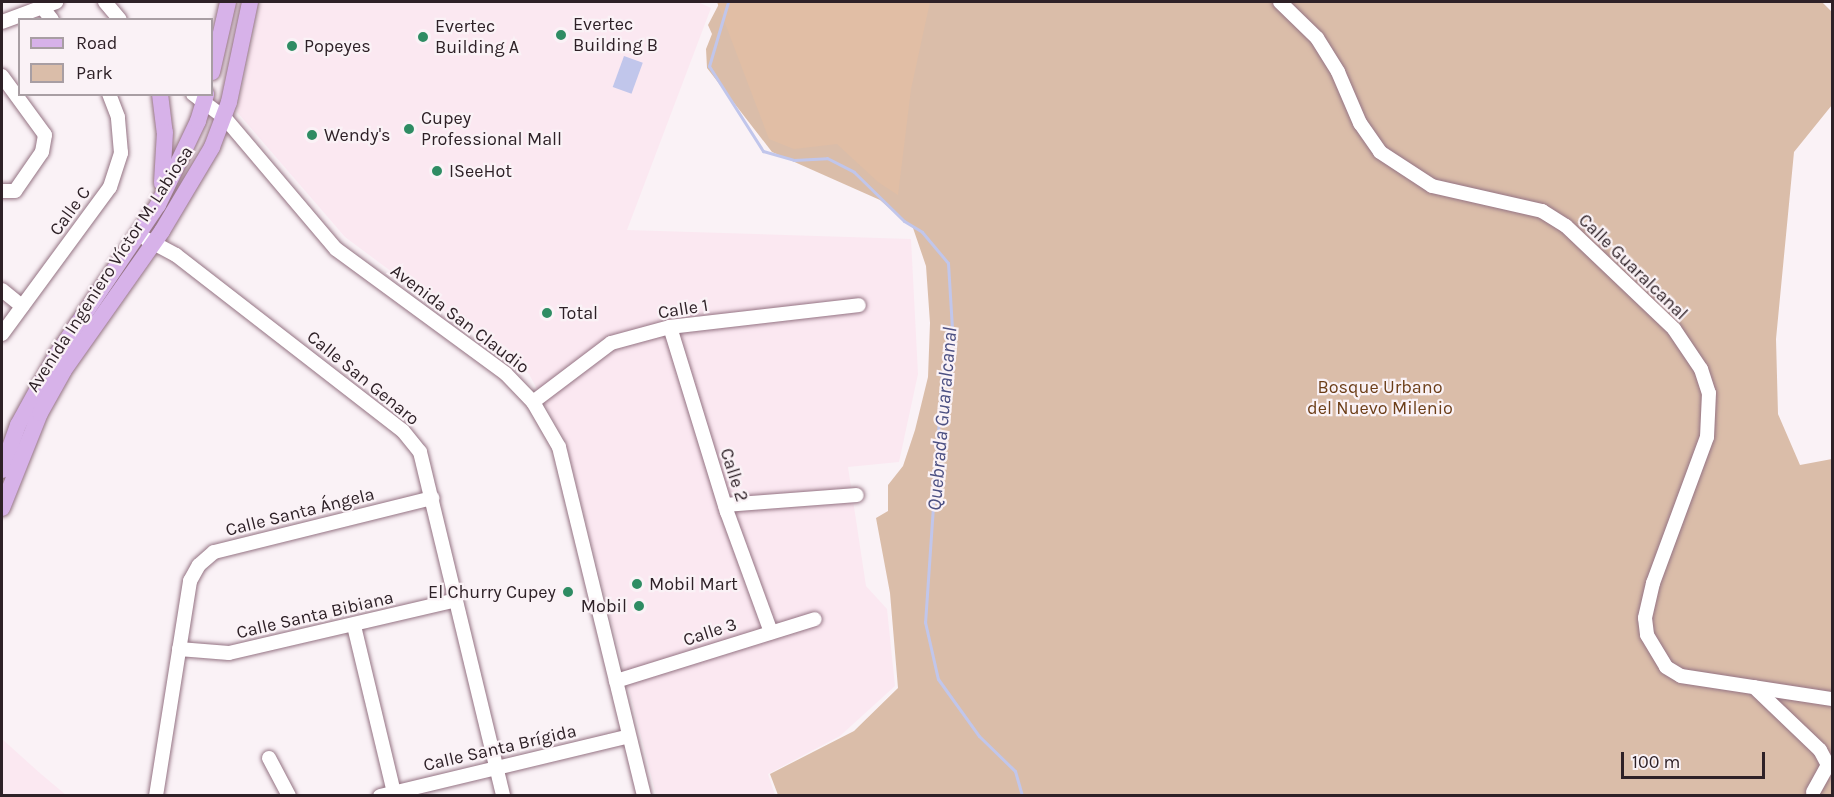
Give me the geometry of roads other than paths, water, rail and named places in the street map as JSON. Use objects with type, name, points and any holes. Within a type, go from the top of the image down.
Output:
[{"type":"main road","name":"Avenida Ingeniero Víctor M. Labiosa","points":[[2,471],[18,425],[51,365],[203,165],[224,117],[250,2]]},
{"type":"main road","points":[[213,36],[227,7]]},
{"type":"main road","points":[[213,68],[227,7]]},
{"type":"main road","points":[[158,204],[166,159],[160,96]]},
{"type":"main road","name":"Avenida Ingeniero Víctor M. Labiosa","points":[[2,508],[21,454],[61,375],[146,239],[201,97]]},
{"type":"street","points":[[2,22],[56,2]]},
{"type":"street","points":[[105,2],[118,18]]},
{"type":"street","name":"Calle Guaralcanal","points":[[1281,2],[1317,38],[1338,72],[1360,123],[1380,153],[1432,186],[1542,211],[1566,226],[1674,329],[1701,369],[1709,393],[1707,437],[1653,583],[1645,618],[1647,635],[1666,667],[1681,676],[1833,699]]},
{"type":"street","points":[[42,7],[50,18]]},
{"type":"street","points":[[2,76],[45,135],[42,152],[15,191],[2,191]]},
{"type":"street","name":"Calle C","points":[[2,334],[110,187],[121,153],[118,117],[110,96]]},
{"type":"street","name":"Avenida San Claudio","points":[[201,97],[224,117],[336,249],[506,374],[533,402],[559,447],[644,795]]},
{"type":"street","name":"Calle San Genaro","points":[[146,239],[176,255],[404,431],[420,452],[503,795]]},
{"type":"street","points":[[2,290],[22,306]]},
{"type":"street","name":"Calle 1","points":[[533,402],[611,343],[670,327],[859,305]]},
{"type":"street","name":"Calle 2","points":[[670,327],[725,505],[771,632]]},
{"type":"street","points":[[725,505],[857,495]]},
{"type":"street","name":"Calle Santa Ángela","points":[[156,795],[190,581],[199,565],[214,552],[432,498]]},
{"type":"street","name":"Calle Santa Bibiana","points":[[179,649],[229,653],[354,626],[456,600]]},
{"type":"street","name":"Calle 3","points":[[616,681],[815,619]]},
{"type":"street","points":[[354,626],[387,794]]},
{"type":"street","points":[[1754,687],[1820,750],[1828,765],[1813,792]]},
{"type":"street","name":"Calle Santa Brígida","points":[[387,794],[629,736]]},
{"type":"street","points":[[269,758],[289,795]]},
{"type":"water","points":[[624,56],[643,63],[632,94],[613,87]]},
{"type":"waterway","name":"Quebrada Guaralcanal","points":[[728,2],[709,66],[763,151],[794,160],[827,158],[854,172],[904,221],[922,232],[948,263],[953,344],[942,374],[925,622],[938,679],[979,736],[1015,771],[1022,796]]},
{"type":"place","name":"Evertec Building B","points":[[561,35]]},
{"type":"place","name":"Evertec Building A","points":[[423,37]]},
{"type":"place","name":"Popeyes","points":[[292,46]]},
{"type":"place","name":"Cupey Professional Mall","points":[[409,129]]},
{"type":"place","name":"Wendy's","points":[[312,135]]},
{"type":"place","name":"ISeeHot","points":[[437,171]]},
{"type":"place","name":"Total","points":[[547,313]]},
{"type":"place","name":"Mobil Mart","points":[[637,584]]},
{"type":"place","name":"El Churry Cupey","points":[[568,592]]},
{"type":"place","name":"Mobil","points":[[639,606]]},
{"type":"park label","name":"Bosque Urbano del Nuevo Milenio","points":[[1380,398]]}]
